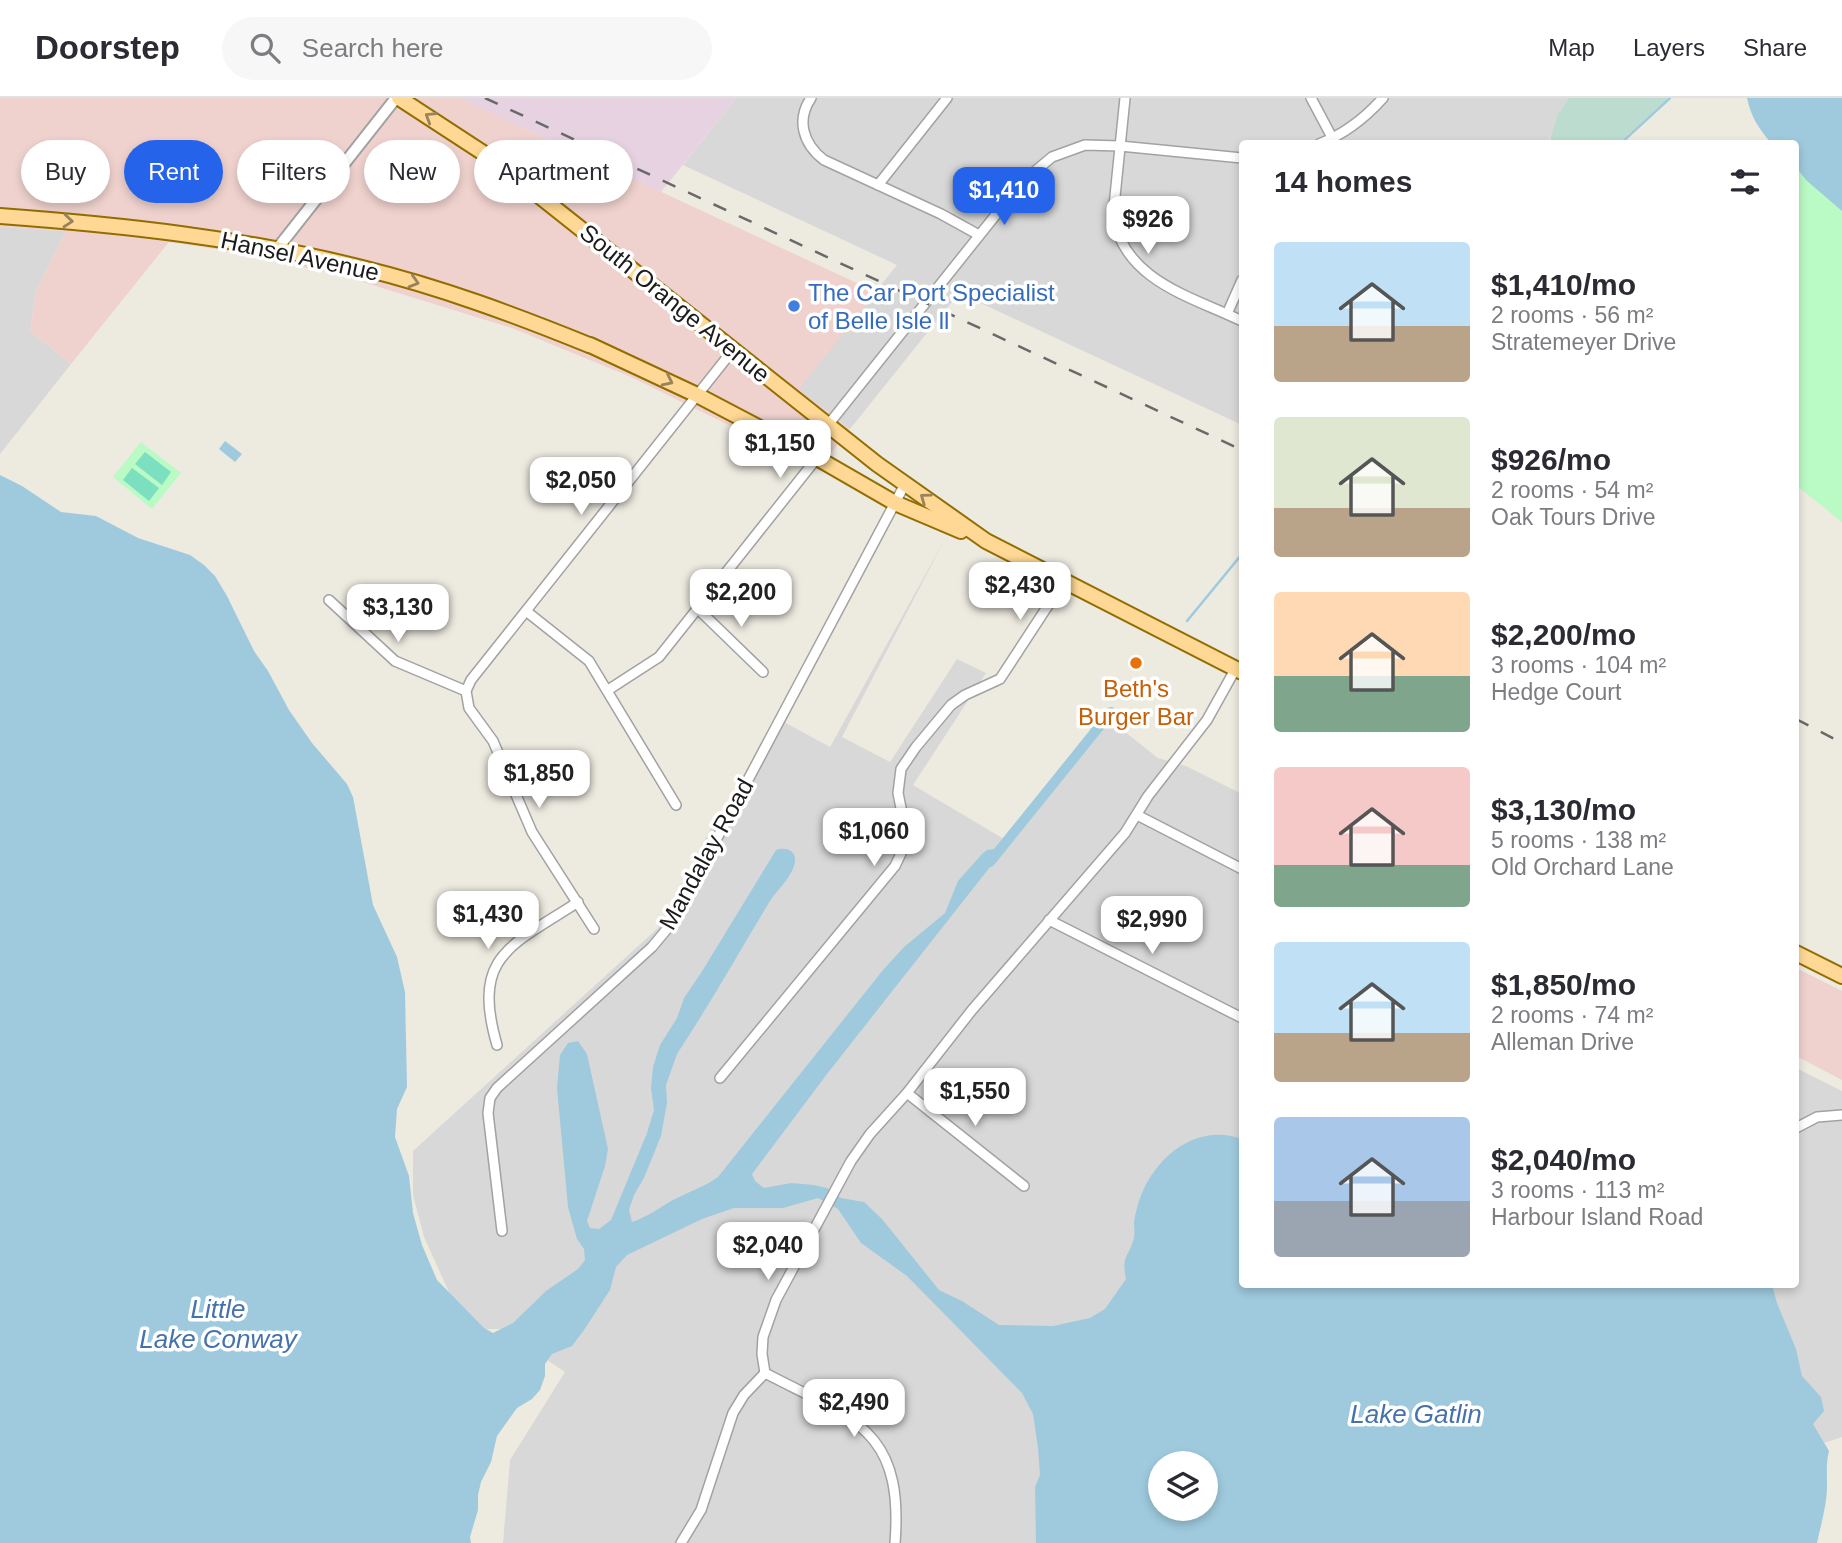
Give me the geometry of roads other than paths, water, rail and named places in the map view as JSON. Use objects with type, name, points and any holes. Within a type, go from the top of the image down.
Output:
[{"type":"main road","name":"South Orange Avenue","points":[[398,98],[494,160],[828,425],[986,541],[1239,670]]},
{"type":"main road","name":"Hansel Avenue","points":[[0,216],[141,228],[276,249],[426,286],[589,345],[696,395],[817,458],[895,503],[986,541]]},
{"type":"main road","points":[[1799,954],[1842,976]]},
{"type":"street","points":[[276,249],[398,98]]},
{"type":"street","points":[[811,98],[802,117],[806,140],[814,153],[942,214],[979,235]]},
{"type":"street","points":[[878,185],[947,98]]},
{"type":"street","points":[[1125,98],[1113,216],[1116,234],[1139,268],[1158,282],[1239,320]]},
{"type":"street","points":[[1311,98],[1333,140]]},
{"type":"street","points":[[1335,140],[1383,98]]},
{"type":"street","points":[[608,690],[659,657],[817,458],[828,425],[1022,182],[1052,157],[1085,145],[1239,158]]},
{"type":"street","points":[[1227,314],[1239,287]]},
{"type":"street","points":[[594,929],[532,832],[493,741],[469,708],[466,694],[471,680],[733,349]]},
{"type":"street","name":"Mandalay Road","points":[[502,1231],[488,1113],[490,1098],[497,1088],[652,947],[672,923],[905,484]]},
{"type":"street","points":[[720,1079],[895,866],[902,854],[906,833],[898,779],[915,747],[951,705],[965,695],[1000,679],[1064,581]]},
{"type":"street","points":[[329,600],[395,661],[466,694]]},
{"type":"street","points":[[697,608],[763,672]]},
{"type":"street","points":[[526,611],[589,662],[676,804]]},
{"type":"street","points":[[765,1373],[762,1354],[764,1337],[776,1300],[851,1161],[972,1010],[1125,833],[1148,796],[1207,720],[1239,670]]},
{"type":"street","points":[[1137,815],[1239,867]]},
{"type":"street","points":[[497,1045],[489,1018],[488,998],[490,980],[496,966],[505,953],[520,940],[578,902]]},
{"type":"street","points":[[1049,920],[1239,1016]]},
{"type":"street","points":[[907,1093],[1024,1186]]},
{"type":"street","points":[[1799,1126],[1817,1117],[1842,1115]]},
{"type":"street","points":[[681,1543],[701,1510],[733,1413],[744,1395],[765,1373]]},
{"type":"street","points":[[765,1373],[851,1418],[868,1432],[880,1448],[893,1474],[898,1508],[895,1543]]},
{"type":"water","points":[[1747,98],[1842,98],[1842,211],[1799,171],[1799,140],[1769,140],[1751,111]]},
{"type":"water","points":[[225,441],[242,454],[235,462],[219,449]]},
{"type":"water","name":"Little Lake Conway","points":[[0,475],[61,512],[96,516],[138,538],[190,555],[204,565],[215,576],[227,596],[254,651],[289,710],[312,743],[347,784],[353,797],[373,905],[397,957],[405,992],[407,1087],[397,1109],[395,1137],[409,1176],[413,1213],[422,1245],[437,1280],[484,1328],[493,1333],[513,1323],[546,1291],[578,1269],[585,1260],[584,1249],[577,1239],[568,1207],[557,1088],[560,1055],[568,1043],[578,1041],[587,1054],[608,1149],[587,1221],[590,1228],[599,1229],[611,1220],[647,1133],[654,1110],[651,1088],[653,1067],[660,1045],[677,1018],[684,998],[776,850],[792,851],[795,861],[792,872],[770,901],[677,1054],[666,1085],[667,1103],[661,1136],[629,1210],[632,1222],[718,1177],[883,970],[904,947],[945,913],[958,881],[982,854],[995,849],[998,852],[990,867],[752,1174],[755,1181],[764,1188],[791,1183],[814,1185],[827,1188],[841,1198],[864,1202],[882,1219],[939,1290],[999,1325],[1053,1326],[1090,1318],[1105,1309],[1126,1279],[1125,1260],[1134,1238],[1134,1222],[1139,1201],[1146,1185],[1166,1158],[1178,1148],[1208,1135],[1239,1138],[1239,1288],[1773,1288],[1796,1349],[1802,1376],[1821,1397],[1824,1411],[1813,1424],[1829,1451],[1826,1500],[1817,1543],[1036,1543],[1035,1487],[1040,1475],[1038,1448],[1033,1414],[1022,1393],[907,1276],[861,1243],[838,1209],[818,1198],[783,1208],[734,1208],[702,1219],[627,1255],[616,1267],[610,1290],[584,1330],[572,1346],[552,1354],[545,1364],[545,1376],[540,1390],[532,1399],[517,1408],[497,1436],[491,1462],[481,1482],[478,1510],[470,1537],[471,1543],[0,1543]]},
{"type":"waterway","points":[[1624,140],[1670,98]]},
{"type":"waterway","points":[[1187,621],[1239,558]]},
{"type":"waterway","points":[[990,862],[1111,712]]},
{"type":"railway","points":[[485,98],[1239,449]]},
{"type":"railway","points":[[1799,721],[1842,743]]},
{"type":"place","name":"The Car Port Specialist of Belle Isle ll","points":[[794,306]]},
{"type":"place","name":"Beth's Burger Bar","points":[[1136,663]]},
{"type":"water label","name":"Lake Gatlin","points":[[1416,1414]]}]
